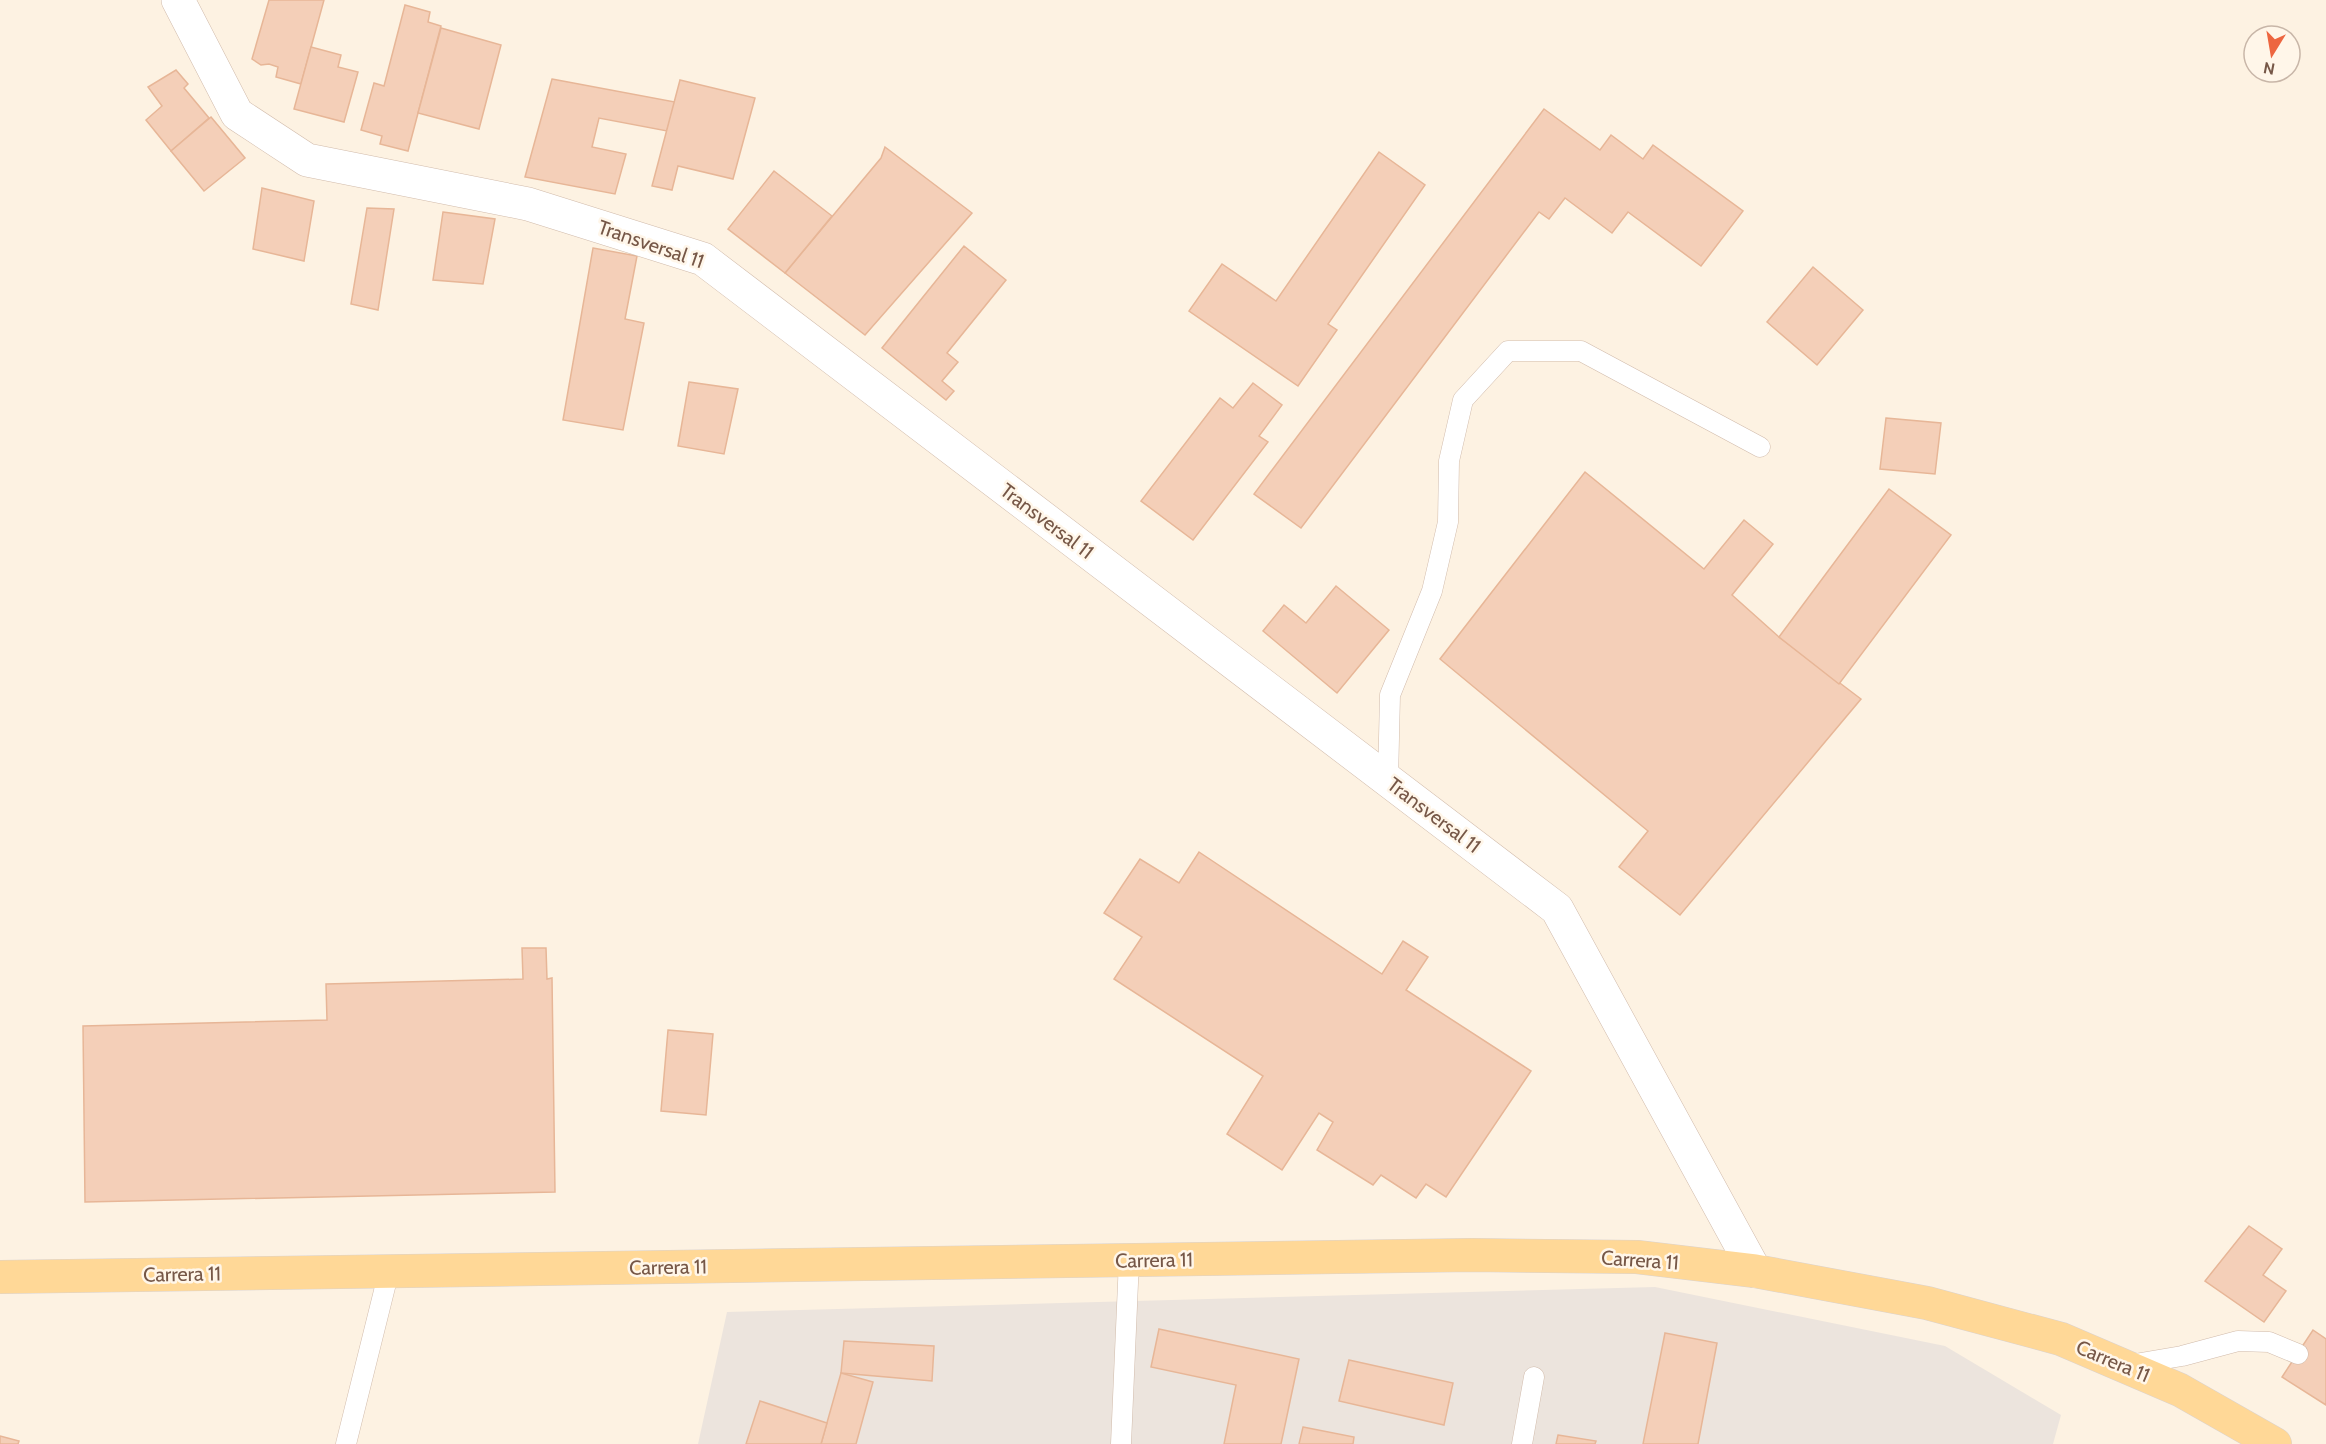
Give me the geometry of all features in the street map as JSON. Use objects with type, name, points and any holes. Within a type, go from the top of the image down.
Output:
[{"type":"main road","name":"Carrera 11","points":[[0,1277],[1472,1255],[1637,1257],[1755,1270],[1927,1303],[2061,1339],[2180,1390],[2275,1444]]},
{"type":"street","name":"Transversal 11","points":[[178,0],[237,114],[307,160],[528,204],[703,259],[1557,909],[1755,1270]]},
{"type":"lane","points":[[1388,781],[1390,695],[1432,591],[1448,522],[1449,461],[1463,400],[1508,351],[1581,351],[1760,447]]},
{"type":"lane","points":[[1121,1444],[1129,1260]]},
{"type":"lane","points":[[346,1444],[389,1271]]},
{"type":"lane","points":[[2125,1366],[2182,1356],[2238,1341],[2269,1342],[2298,1354]]},
{"type":"lane","points":[[1522,1444],[1534,1377]]},
{"type":"shaded area","points":[[1655,1287],[1945,1346],[2061,1415],[2053,1444],[698,1444],[727,1312]]},
{"type":"building","points":[[269,0],[324,0],[301,84],[276,77],[278,67],[269,64],[261,65],[252,59]]},
{"type":"building","points":[[405,5],[430,12],[428,22],[441,26],[408,151],[380,144],[382,136],[361,130],[374,83],[384,86]]},
{"type":"building","points":[[441,28],[501,45],[479,129],[418,113]]},
{"type":"building","points":[[311,47],[341,55],[338,67],[358,72],[344,122],[294,109]]},
{"type":"building","points":[[176,70],[188,84],[184,88],[209,118],[171,151],[146,120],[162,106],[148,87]]},
{"type":"building","points":[[552,79],[675,102],[667,131],[599,118],[592,147],[626,154],[615,194],[525,177]]},
{"type":"building","points":[[680,80],[755,98],[733,179],[678,166],[672,190],[652,186]]},
{"type":"building","points":[[1544,109],[1600,150],[1611,135],[1643,159],[1653,145],[1743,211],[1701,266],[1628,212],[1612,233],[1565,198],[1549,219],[1539,212],[1301,528],[1254,494]]},
{"type":"building","points":[[211,117],[245,158],[204,191],[171,151]]},
{"type":"building","points":[[885,147],[972,213],[865,335],[785,273],[881,158]]},
{"type":"building","points":[[1379,152],[1425,185],[1328,324],[1337,330],[1298,386],[1189,311],[1222,264],[1276,301]]},
{"type":"building","points":[[774,171],[832,216],[785,273],[728,229]]},
{"type":"building","points":[[262,188],[314,201],[304,261],[253,249]]},
{"type":"building","points":[[367,208],[394,209],[378,310],[351,304]]},
{"type":"building","points":[[443,212],[495,219],[483,284],[433,280]]},
{"type":"building","points":[[964,246],[1006,280],[947,353],[958,362],[942,381],[954,391],[946,400],[882,348]]},
{"type":"building","points":[[593,248],[637,256],[625,319],[644,323],[623,430],[563,420]]},
{"type":"building","points":[[1813,267],[1863,310],[1817,365],[1767,322]]},
{"type":"building","points":[[689,382],[738,389],[724,454],[678,446]]},
{"type":"building","points":[[1253,383],[1282,405],[1259,436],[1268,442],[1193,540],[1141,501],[1220,398],[1233,408]]},
{"type":"building","points":[[1886,418],[1941,423],[1935,474],[1880,469]]},
{"type":"building","points":[[1585,472],[1704,569],[1744,520],[1773,544],[1732,595],[1779,637],[1861,699],[1680,915],[1619,867],[1648,831],[1440,659]]},
{"type":"building","points":[[1889,489],[1951,535],[1839,684],[1779,637]]},
{"type":"building","points":[[1336,586],[1389,630],[1337,693],[1263,631],[1284,605],[1306,623]]},
{"type":"building","points":[[1199,852],[1382,974],[1403,941],[1428,957],[1406,990],[1531,1071],[1446,1197],[1426,1184],[1416,1198],[1381,1175],[1373,1185],[1317,1150],[1333,1122],[1319,1113],[1282,1170],[1227,1134],[1263,1076],[1114,979],[1142,937],[1104,913],[1140,859],[1179,883]]},
{"type":"building","points":[[522,948],[546,948],[547,979],[552,978],[555,1192],[85,1202],[83,1026],[327,1020],[326,984],[523,979]]},
{"type":"building","points":[[668,1030],[713,1034],[706,1115],[661,1111]]},
{"type":"building","points":[[2249,1226],[2282,1249],[2263,1275],[2286,1291],[2264,1322],[2205,1281]]},
{"type":"building","points":[[1159,1329],[1299,1359],[1281,1444],[1224,1444],[1236,1385],[1151,1367]]},
{"type":"building","points":[[2313,1330],[2326,1339],[2326,1405],[2282,1377]]},
{"type":"building","points":[[1665,1333],[1717,1343],[1698,1444],[1643,1444]]},
{"type":"building","points":[[844,1341],[934,1346],[932,1381],[841,1373]]},
{"type":"building","points":[[1349,1360],[1453,1383],[1444,1425],[1339,1401]]},
{"type":"building","points":[[841,1373],[873,1382],[856,1444],[821,1444]]},
{"type":"building","points":[[760,1401],[827,1423],[821,1444],[746,1444]]},
{"type":"building","points":[[1303,1427],[1354,1437],[1353,1444],[1299,1444]]},
{"type":"building","points":[[1558,1435],[1596,1441],[1595,1444],[1556,1444]]},
{"type":"building","points":[[0,1436],[19,1441],[18,1444],[0,1444]]}]
